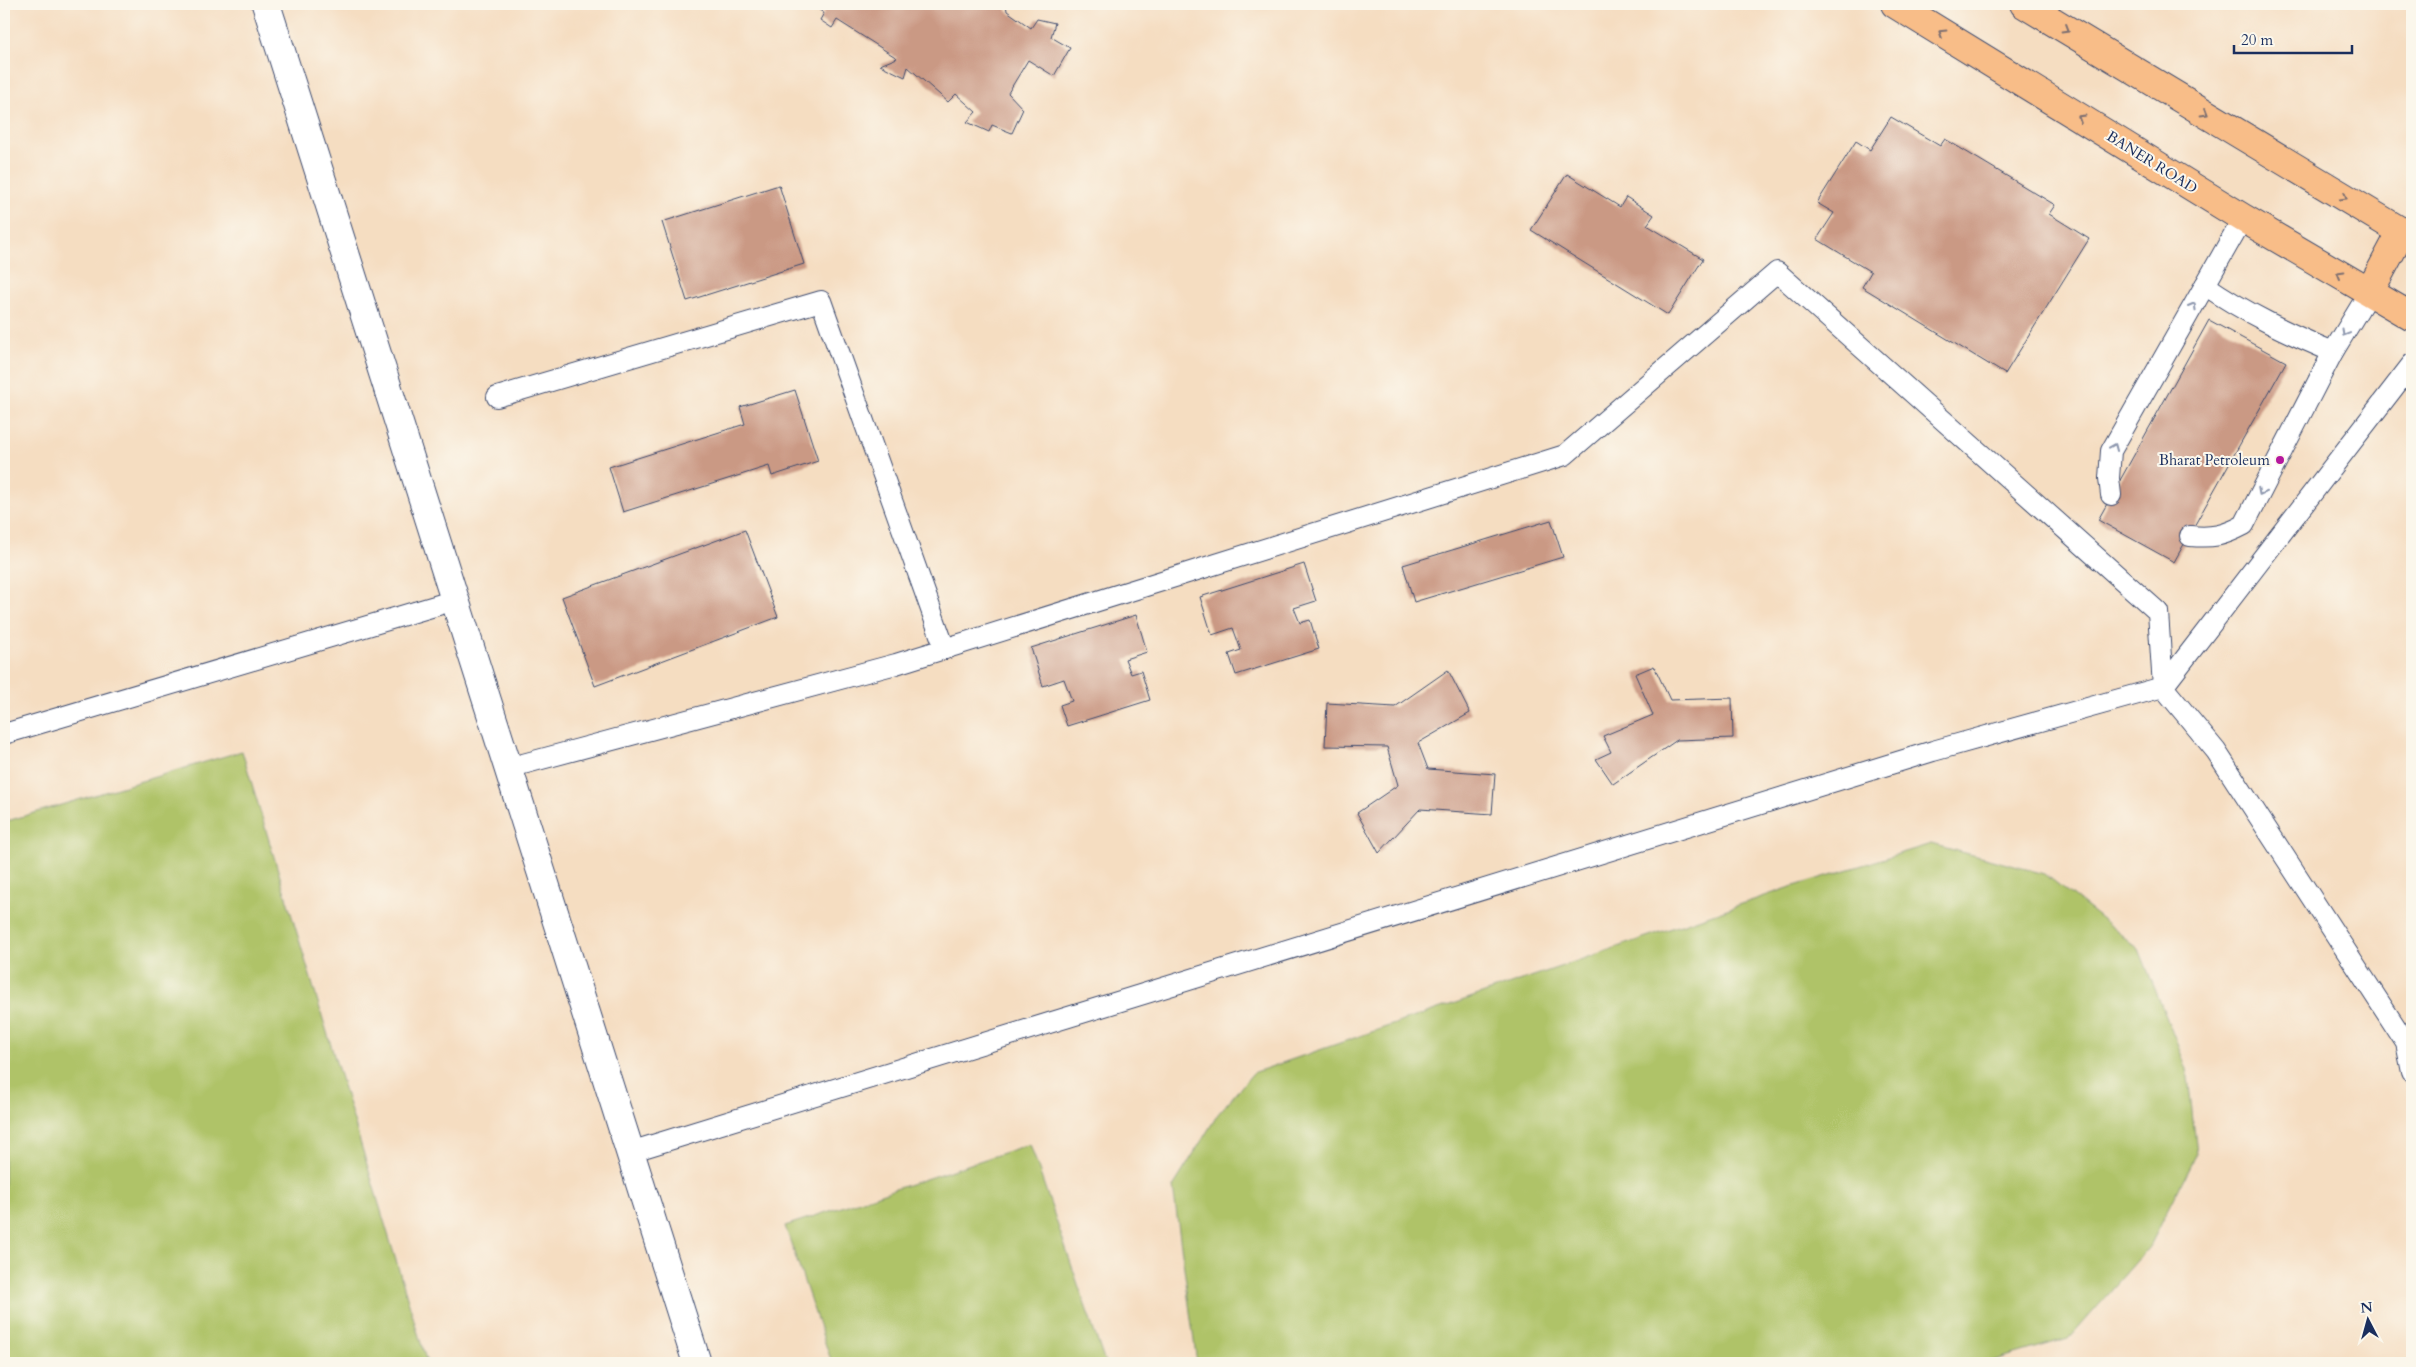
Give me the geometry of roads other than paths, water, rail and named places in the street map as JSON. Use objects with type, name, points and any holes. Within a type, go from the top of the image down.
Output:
[{"type":"main road","name":"BANER ROAD","points":[[1895,4],[2243,218],[2412,316]]},
{"type":"main road","points":[[2024,4],[2407,235],[2370,291]]},
{"type":"street","points":[[266,4],[697,1363]]},
{"type":"lane","points":[[2111,495],[2109,478],[2111,451],[2243,218]]},
{"type":"lane","points":[[508,768],[945,650],[1565,455],[1777,272],[2158,612],[2163,686],[2216,751],[2409,1042],[2412,1072]]},
{"type":"lane","points":[[2205,285],[2233,305],[2282,330],[2333,352]]},
{"type":"lane","points":[[2190,536],[2210,538],[2227,534],[2244,525],[2333,352],[2370,291]]},
{"type":"lane","points":[[496,397],[821,301],[945,650]]},
{"type":"lane","points":[[630,1152],[1924,754],[2163,686],[2412,364]]},
{"type":"lane","points":[[4,734],[455,600]]},
{"type":"place","name":"Bharat Petroleum","points":[[2280,460]]}]
